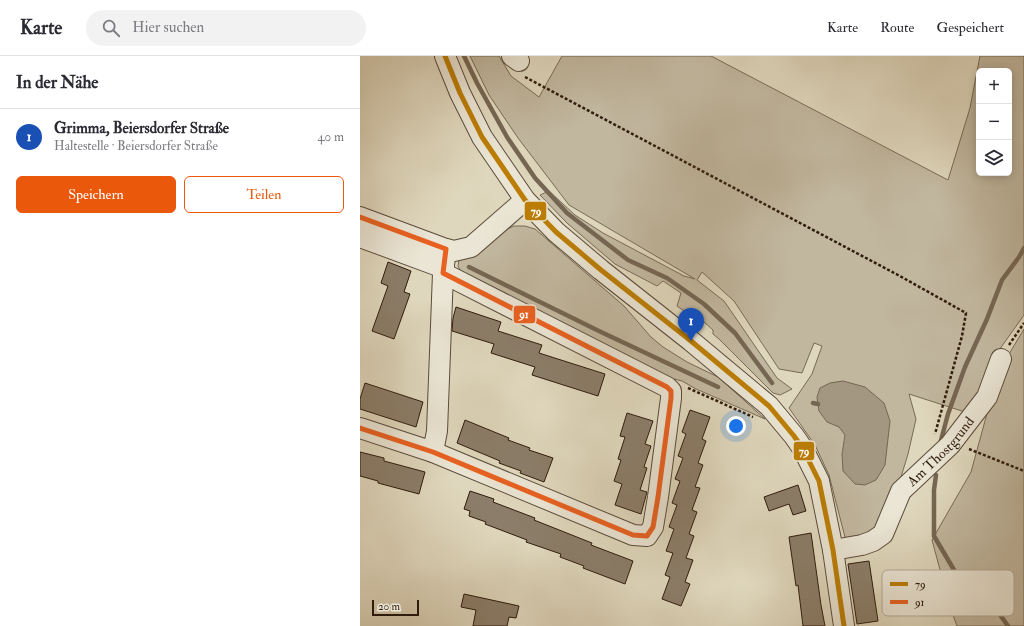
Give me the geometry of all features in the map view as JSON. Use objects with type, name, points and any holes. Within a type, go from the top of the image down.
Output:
[{"type":"street","points":[[446,56],[460,94],[482,137],[525,200],[556,232],[601,270],[724,368],[769,406],[794,436],[803,449],[819,481],[833,550],[844,626]]},
{"type":"street","points":[[433,452],[437,431],[444,263],[454,251],[471,246],[525,200]]},
{"type":"street","points":[[360,217],[667,388],[670,391],[671,398],[653,526],[647,536],[632,536],[433,452],[360,428]]},
{"type":"street","points":[[360,238],[444,263]]},
{"type":"street","name":"Am Thostgrund","points":[[833,550],[862,545],[883,534],[901,491],[950,445],[987,397],[1001,359]]},
{"type":"path","points":[[516,59],[526,78],[898,275],[966,314],[962,336],[931,448],[930,465]]},
{"type":"path","points":[[1001,359],[1024,323]]},
{"type":"path","points":[[667,388],[674,384],[681,385],[754,417]]},
{"type":"path","points":[[950,445],[972,450],[1024,471]]},
{"type":"shaded area","points":[[470,56],[499,56],[511,76],[539,97],[562,56],[711,56],[948,180],[970,108],[976,77],[976,176],[1012,176],[1012,68],[978,68],[980,56],[1024,56],[1024,315],[997,353],[968,413],[909,394],[916,419],[908,454],[897,490],[875,534],[846,541],[829,475],[815,445],[789,408],[812,374],[822,346],[814,343],[802,373],[779,369],[734,301],[702,272],[697,280],[724,301],[777,378],[792,389],[780,395],[773,393],[713,334],[713,330],[704,322],[698,321],[677,306],[681,293],[663,281],[657,286],[615,264],[567,223],[540,195],[549,191],[575,215],[603,233],[684,276],[695,279],[569,205],[518,138],[489,95]]},
{"type":"shaded area","points":[[514,226],[525,226],[535,229],[624,306],[651,337],[663,347],[687,362],[718,377],[765,419],[696,389],[682,381],[670,378],[461,272],[458,266],[459,259],[482,251],[503,231]]},
{"type":"shaded area","points":[[1024,329],[1024,626],[957,626],[953,616],[1014,616],[1014,570],[940,570],[932,540],[971,472],[994,388],[1003,364]]},
{"type":"shaded area","points":[[843,381],[865,387],[884,403],[890,421],[885,465],[876,480],[865,485],[855,484],[843,471],[842,454],[845,435],[839,427],[827,422],[819,411],[817,397],[820,388],[830,383]]},
{"type":"building","points":[[388,262],[411,271],[404,292],[410,294],[394,339],[372,331],[388,286],[381,283]]},
{"type":"building","points":[[456,307],[501,322],[498,331],[542,345],[539,353],[605,374],[598,396],[532,375],[535,367],[491,353],[494,344],[452,331]]},
{"type":"building","points":[[365,383],[423,402],[416,427],[360,409],[360,399]]},
{"type":"building","points":[[690,410],[710,417],[702,439],[706,441],[698,463],[703,465],[695,487],[700,488],[692,510],[697,512],[689,534],[694,536],[686,558],[693,560],[685,582],[690,584],[681,606],[662,599],[670,577],[665,575],[673,553],[666,551],[674,529],[669,527],[677,505],[672,503],[680,481],[675,479],[683,458],[678,456],[686,434],[682,432]]},
{"type":"building","points":[[627,413],[653,421],[645,444],[651,446],[644,467],[647,468],[640,490],[647,492],[641,514],[615,505],[622,484],[614,481],[621,460],[618,459],[625,437],[620,436]]},
{"type":"building","points":[[465,420],[509,438],[508,440],[530,448],[529,450],[553,458],[544,482],[520,473],[521,471],[499,463],[500,461],[457,443]]},
{"type":"building","points":[[360,452],[384,458],[384,461],[425,472],[419,494],[378,483],[378,481],[360,476]]},
{"type":"building","points":[[798,485],[806,511],[793,515],[789,504],[769,511],[764,497]]},
{"type":"building","points":[[470,491],[494,499],[493,502],[535,518],[534,520],[592,543],[591,545],[633,561],[625,584],[583,568],[584,566],[560,557],[561,554],[526,542],[527,540],[485,524],[486,522],[469,516],[470,511],[464,509]]},
{"type":"building","points":[[811,533],[825,626],[803,626],[798,585],[796,586],[789,537]]},
{"type":"building","points":[[869,561],[878,621],[857,624],[848,564]]},
{"type":"building","points":[[464,594],[519,606],[516,618],[509,617],[507,626],[473,626],[476,610],[461,607]]},
{"type":"waterway","points":[[464,56],[507,137],[535,178],[567,213],[628,260],[667,278],[704,304],[735,333],[772,383]]},
{"type":"waterway","points":[[940,444],[948,414],[965,367],[987,319],[1002,280],[1024,248]]},
{"type":"waterway","points":[[469,267],[601,332],[718,387]]},
{"type":"waterway","points":[[813,403],[818,404]]},
{"type":"waterway","points":[[936,475],[934,490],[934,536],[954,570]]},
{"type":"waterway","points":[[1001,616],[1008,626]]},
{"type":"transit line","name":"79","points":[[445,56],[460,93],[482,137],[525,200],[556,232],[601,270],[691,341],[769,406],[794,436],[803,449],[819,481],[833,550],[844,626]]},
{"type":"transit line","name":"91","points":[[360,217],[446,249],[443,273],[667,387],[671,391],[658,497],[653,527],[647,536],[633,535],[433,452],[360,428]]},
{"type":"place","name":"Grimma, Beiersdorfer Straße","points":[[691,341]]}]
